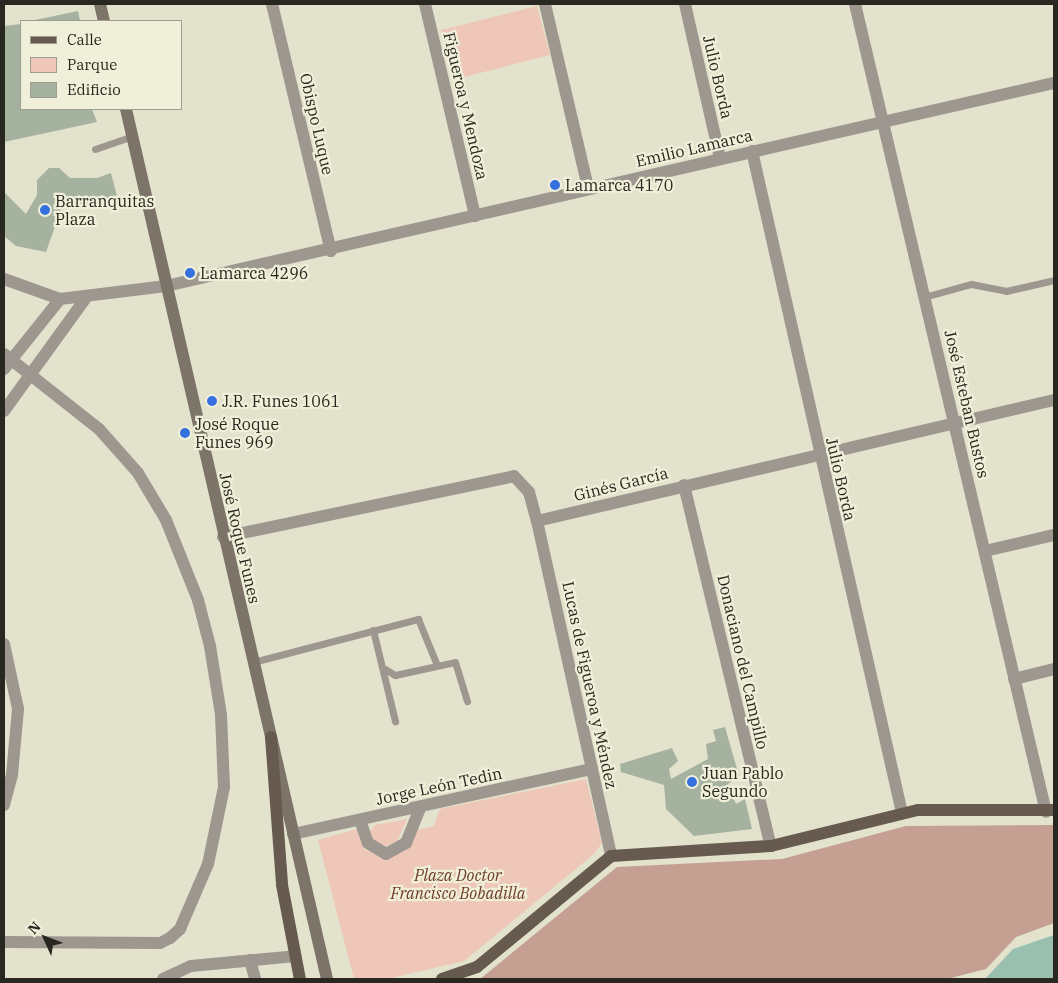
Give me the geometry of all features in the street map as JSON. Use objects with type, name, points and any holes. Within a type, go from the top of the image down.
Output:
[{"type":"main road","points":[[100,4],[104,20]]},
{"type":"main road","name":"José Roque Funes","points":[[126,110],[223,537],[326,976]]},
{"type":"main road","points":[[271,737],[282,885],[300,979]]},
{"type":"main road","points":[[442,979],[476,967],[612,856],[771,846],[902,813],[1050,811]]},
{"type":"street","name":"Obispo Luque","points":[[272,4],[331,251]]},
{"type":"street","name":"Figueroa y Mendoza","points":[[424,4],[475,216]]},
{"type":"street","points":[[545,4],[588,188]]},
{"type":"street","name":"Julio Borda","points":[[685,4],[720,158]]},
{"type":"street","name":"José Esteban Bustos","points":[[855,4],[1014,679],[1050,811]]},
{"type":"street","name":"Emilio Lamarca","points":[[60,299],[86,298],[166,286],[331,251],[588,188],[884,123],[1054,83]]},
{"type":"street","name":"Julio Borda","points":[[752,151],[902,813]]},
{"type":"street","points":[[4,279],[60,299],[6,361],[31,376],[120,451],[166,520],[198,600],[210,646],[221,714],[224,786],[208,864],[180,928],[170,938],[160,943],[4,942]]},
{"type":"street","points":[[4,411],[86,298]]},
{"type":"street","name":"Ginés García","points":[[537,521],[819,453],[955,425],[1054,400]]},
{"type":"street","points":[[223,537],[514,476],[529,492],[537,521]]},
{"type":"street","name":"Donaciano del Campillo","points":[[684,485],[771,846]]},
{"type":"street","name":"Lucas de Figueroa y Méndez","points":[[537,521],[612,856]]},
{"type":"street","points":[[985,551],[1054,535]]},
{"type":"street","points":[[4,644],[18,709],[12,775],[4,805]]},
{"type":"street","points":[[1014,679],[1054,669]]},
{"type":"street","name":"Jorge León Tedin","points":[[293,834],[420,808],[592,769]]},
{"type":"street","points":[[360,820],[368,843],[386,854],[406,843],[420,808]]},
{"type":"street","points":[[163,979],[192,966],[296,956]]},
{"type":"street","points":[[250,960],[256,979]]},
{"type":"lane","points":[[95,150],[133,136]]},
{"type":"lane","points":[[924,297],[971,284],[1006,291],[1054,280]]},
{"type":"lane","points":[[252,662],[418,619],[437,665]]},
{"type":"lane","points":[[373,630],[385,669],[395,721]]},
{"type":"lane","points":[[385,669],[395,675],[455,662],[467,701]]},
{"type":"green space","points":[[537,6],[550,55],[453,80],[441,30]]},
{"type":"green space","name":"Plaza Doctor Francisco Bobadilla","points":[[586,779],[602,843],[594,854],[464,961],[387,979],[354,979],[318,840],[357,829],[364,849],[386,859],[417,830],[434,826],[440,809]]},
{"type":"green space","points":[[407,819],[397,841],[384,847],[373,840],[370,832],[375,825]]},
{"type":"shaded area","points":[[1054,825],[1054,923],[1016,937],[986,969],[947,979],[480,979],[617,867],[782,859],[906,826]]},
{"type":"shaded area","points":[[1054,935],[1054,979],[985,979],[1013,949]]},
{"type":"building","points":[[78,11],[80,20],[35,20]]},
{"type":"building","points":[[20,24],[20,110],[92,110],[97,122],[4,142],[4,26]]},
{"type":"building","name":"Barranquitas Plaza","points":[[49,168],[59,168],[70,178],[97,178],[111,173],[119,204],[63,204],[46,252],[16,246],[4,236],[4,192],[26,214],[37,195],[37,180]]},
{"type":"building","name":"Juan Pablo Segundo","points":[[725,727],[739,776],[728,784],[736,804],[745,799],[752,829],[694,836],[666,809],[664,785],[621,772],[620,764],[672,748],[678,761],[669,769],[671,779],[708,759],[706,744],[716,741],[713,730]]},
{"type":"place","name":"Lamarca 4170","points":[[555,185]]},
{"type":"place","name":"Barranquitas Plaza","points":[[45,210]]},
{"type":"place","name":"Lamarca 4296","points":[[190,273]]},
{"type":"place","name":"J.R. Funes 1061","points":[[212,401]]},
{"type":"place","name":"José Roque Funes 969","points":[[185,433]]},
{"type":"place","name":"Juan Pablo Segundo","points":[[692,782]]}]
